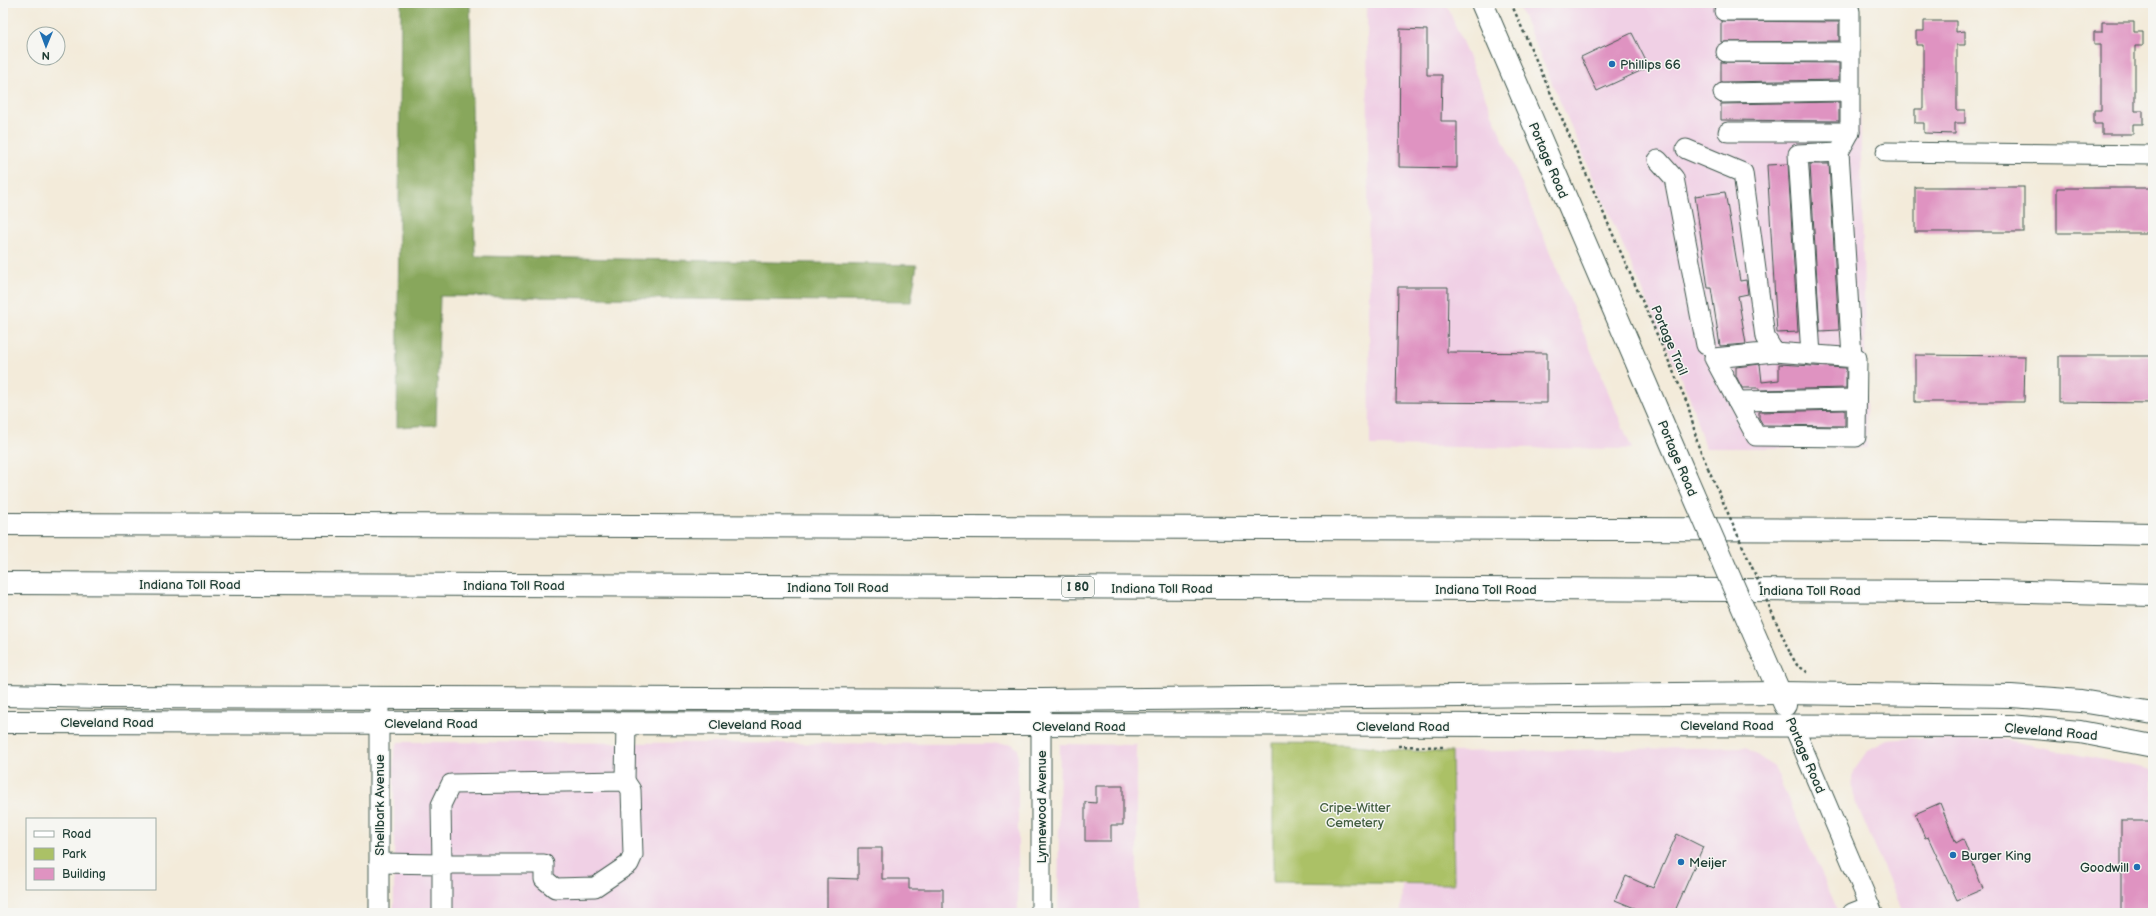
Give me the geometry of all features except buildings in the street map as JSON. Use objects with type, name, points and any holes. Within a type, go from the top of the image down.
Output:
[{"type":"main road","name":"Portage Road","points":[[1482,3],[1793,725]]},
{"type":"main road","points":[[3,524],[1921,530],[2153,534]]},
{"type":"main road","name":"Indiana Toll Road","points":[[3,583],[1981,591],[2153,595]]},
{"type":"main road","name":"Cleveland Road","points":[[3,695],[103,697],[1041,700],[1779,693],[2011,696],[2080,701],[2153,712]]},
{"type":"main road","name":"Cleveland Road","points":[[3,722],[1041,726],[2011,726],[2080,732],[2153,746]]},
{"type":"street","points":[[1724,11],[1850,11],[1850,132],[1839,152],[1852,357]]},
{"type":"street","points":[[1726,52],[1850,52]]},
{"type":"street","points":[[1723,93],[1850,91]]},
{"type":"street","points":[[1728,132],[1850,132]]},
{"type":"street","points":[[1686,150],[1742,173],[1765,338],[1774,352]]},
{"type":"street","points":[[1810,355],[1798,154],[1839,152]]},
{"type":"street","points":[[1886,152],[2153,155]]},
{"type":"street","points":[[1658,160],[1674,178],[1706,345]]},
{"type":"street","points":[[1774,352],[1857,358],[1856,437],[1756,436],[1714,358],[1774,352]]},
{"type":"street","points":[[1737,401],[1856,399]]},
{"type":"street","name":"Shellbark Avenue","points":[[379,913],[380,697]]},
{"type":"street","name":"Lynnewood Avenue","points":[[1041,700],[1041,913]]},
{"type":"street","points":[[379,863],[544,864],[544,879],[555,888],[595,887],[629,864],[633,855],[632,790],[625,781],[626,724]]},
{"type":"street","name":"Portage Road","points":[[1793,725],[1871,909]]},
{"type":"street","points":[[442,913],[441,805],[451,784],[625,781]]},
{"type":"street","points":[[1852,913],[1871,909]]},
{"type":"path","name":"Portage Trail","points":[[1511,3],[1688,405],[1698,445],[1790,653],[1803,670],[1814,675],[1812,678]]},
{"type":"shaded area","points":[[1367,3],[1446,3],[1632,449],[1370,446]]},
{"type":"shaded area","points":[[1517,3],[1858,3],[1867,448],[1705,448],[1690,399]]},
{"type":"shaded area","points":[[1912,738],[2002,739],[2153,770],[2153,913],[1903,913],[1854,798],[1852,778],[1855,768],[1868,750],[1887,740]]},
{"type":"shaded area","points":[[398,742],[1012,744],[1018,749],[1018,913],[394,913],[394,752]]},
{"type":"shaded area","points":[[1060,744],[1137,745],[1137,913],[1058,913]]},
{"type":"shaded area","points":[[1745,747],[1774,767],[1839,913],[1401,913],[1402,883],[1454,884],[1452,752]]},
{"type":"green space","points":[[401,3],[470,3],[475,256],[917,265],[911,302],[440,296],[436,425],[397,427]]},
{"type":"green space","name":"Cripe-Witter Cemetery","points":[[1273,743],[1345,744],[1412,751],[1452,752],[1454,884],[1273,882]]},
{"type":"place","name":"Phillips 66","points":[[1612,64]]},
{"type":"place","name":"Burger King","points":[[1953,855]]},
{"type":"place","name":"Meijer","points":[[1681,862]]},
{"type":"place","name":"Goodwill","points":[[2137,867]]}]
